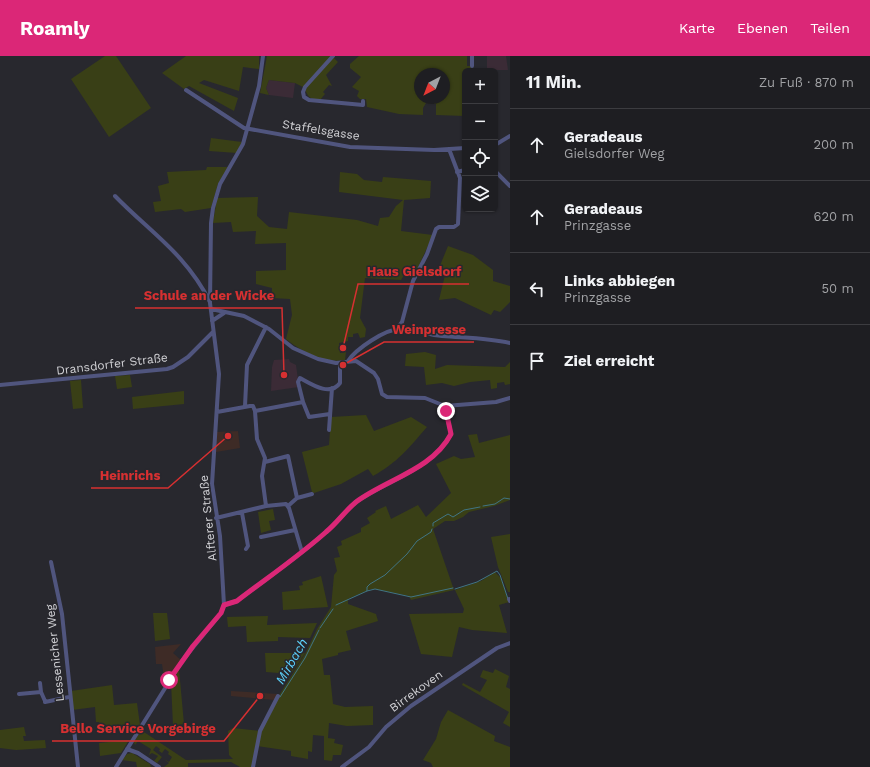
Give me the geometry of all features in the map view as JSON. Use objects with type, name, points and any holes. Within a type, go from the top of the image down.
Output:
[{"type":"street","name":"Alfterer Straße","points":[[224,605],[222,554],[212,484],[219,374],[210,303],[213,207],[220,184],[240,151],[259,86],[263,56]]},
{"type":"street","points":[[333,56],[305,87],[303,94],[309,100],[363,105],[363,101]]},
{"type":"street","points":[[472,56],[472,66]]},
{"type":"street","name":"Staffelsgasse","points":[[186,90],[232,121],[247,128],[350,147],[462,148]]},
{"type":"street","points":[[498,143],[510,136]]},
{"type":"street","points":[[348,361],[355,352],[365,344],[397,329],[402,322],[410,287],[431,245],[436,229],[439,227],[454,227],[458,224],[461,187],[449,149]]},
{"type":"street","points":[[457,172],[462,171]]},
{"type":"street","points":[[498,174],[510,186]]},
{"type":"street","points":[[115,196],[173,250],[198,279],[210,303]]},
{"type":"street","points":[[211,309],[224,313],[241,315],[266,327],[290,345],[322,361],[340,363],[356,361],[374,373],[378,379],[382,394],[385,396],[425,398],[446,406],[496,402],[510,398]]},
{"type":"street","points":[[212,321],[224,313]]},
{"type":"street","points":[[245,406],[246,365],[266,327]]},
{"type":"street","points":[[397,329],[420,331],[439,336],[490,339],[510,343]]},
{"type":"street","name":"Dransdorfer Straße","points":[[0,386],[167,369],[173,367],[188,357],[213,332]]},
{"type":"street","points":[[330,414],[309,417],[298,382],[300,378],[319,388],[332,388],[340,383],[340,363]]},
{"type":"street","points":[[329,430],[332,388]]},
{"type":"street","points":[[255,411],[304,402]]},
{"type":"street","points":[[217,412],[245,406],[253,406],[255,411],[257,439],[264,454],[265,462],[262,476],[266,506]]},
{"type":"street","points":[[116,767],[182,661],[221,613],[224,605],[237,601],[302,552],[327,532],[355,503],[400,478],[438,450],[451,434],[446,406]]},
{"type":"street","points":[[265,462],[288,456],[297,498]]},
{"type":"street","points":[[288,506],[297,498],[312,494]]},
{"type":"street","points":[[216,518],[282,503],[288,506],[302,552]]},
{"type":"street","points":[[242,513],[248,546],[246,549]]},
{"type":"street","points":[[261,537],[295,530]]},
{"type":"street","name":"Lessenicher Weg","points":[[51,562],[62,614],[78,767]]},
{"type":"street","name":"Birrekoven","points":[[342,767],[369,747],[383,730],[411,706],[497,648],[510,643]]},
{"type":"street","points":[[40,684],[44,702],[70,697]]},
{"type":"street","points":[[19,694],[41,692]]},
{"type":"street","points":[[253,767],[260,731],[278,696]]},
{"type":"street","points":[[128,747],[159,767]]},
{"type":"shaded area","points":[[487,56],[506,56],[508,70],[487,68]]},
{"type":"shaded area","points":[[269,80],[295,83],[293,98],[269,95],[266,88]]},
{"type":"shaded area","points":[[289,359],[290,362],[296,365],[299,387],[271,391],[272,367],[274,360]]},
{"type":"shaded area","points":[[238,431],[240,448],[216,452],[217,432]]},
{"type":"shaded area","points":[[181,644],[173,653],[181,660],[165,684],[162,664],[156,664],[155,647]]},
{"type":"shaded area","points":[[231,691],[278,694],[275,700],[231,696]]},
{"type":"green space","points":[[105,56],[116,56],[151,108],[109,137],[71,79]]},
{"type":"green space","points":[[186,56],[259,56],[259,69],[243,67],[239,91],[204,80],[199,83],[238,98],[234,111],[189,86],[184,89],[162,73]]},
{"type":"green space","points":[[267,56],[332,56],[338,62],[326,75],[332,86],[329,85],[323,92],[325,94],[320,100],[310,98],[303,87],[295,83],[269,80],[266,88],[269,95],[260,93]]},
{"type":"green space","points":[[359,56],[467,56],[467,66],[471,66],[471,68],[462,68],[462,116],[436,115],[436,104],[450,104],[450,68],[414,68],[414,104],[425,104],[423,108],[423,115],[399,114],[367,107],[366,99],[360,99],[357,96],[359,91],[352,87],[361,77],[350,68],[350,64]]},
{"type":"green space","points":[[211,138],[242,142],[237,153],[209,151]]},
{"type":"green space","points":[[207,167],[228,167],[218,184],[211,208],[185,212],[181,209],[155,212],[153,202],[161,201],[158,186],[169,183],[167,172],[206,170]]},
{"type":"green space","points":[[340,172],[357,174],[364,180],[382,182],[383,177],[431,181],[430,198],[404,200],[401,231],[433,235],[413,278],[404,275],[401,280],[365,278],[360,318],[366,329],[365,337],[360,338],[358,333],[353,334],[353,337],[348,337],[348,341],[339,343],[340,353],[346,352],[345,360],[337,361],[313,356],[286,339],[292,315],[290,299],[272,298],[272,288],[256,284],[256,271],[286,270],[286,243],[255,244],[256,231],[233,232],[231,222],[213,223],[217,198],[258,197],[257,216],[269,227],[287,229],[289,212],[357,220],[378,226],[380,218],[389,217],[396,206],[403,200],[339,192]]},
{"type":"green space","points":[[448,246],[473,255],[493,270],[493,281],[510,286],[510,302],[500,312],[494,310],[491,315],[455,298],[439,300],[446,271],[439,268]]},
{"type":"green space","points":[[425,352],[436,355],[435,369],[447,365],[505,367],[510,362],[510,384],[505,385],[504,382],[497,383],[497,388],[491,389],[490,380],[470,382],[454,386],[442,383],[426,385],[424,367],[405,366],[406,354]]},
{"type":"green space","points":[[130,375],[132,387],[117,389],[115,376]]},
{"type":"green space","points":[[81,380],[83,408],[73,409],[70,381]]},
{"type":"green space","points":[[184,391],[184,404],[133,409],[132,397]]},
{"type":"green space","points":[[366,415],[374,431],[411,417],[427,427],[396,460],[382,471],[373,476],[368,469],[341,484],[314,493],[312,492],[302,452],[329,445],[331,417]]},
{"type":"green space","points":[[477,434],[479,443],[510,435],[510,500],[494,506],[469,512],[463,517],[454,521],[445,521],[433,529],[454,590],[411,600],[409,596],[371,589],[348,599],[348,604],[376,614],[378,621],[346,631],[351,650],[322,659],[324,675],[330,675],[333,704],[345,707],[373,706],[373,725],[347,726],[329,723],[328,738],[335,739],[334,743],[343,745],[341,755],[333,755],[332,761],[324,760],[324,736],[313,735],[312,752],[308,751],[308,759],[291,756],[291,751],[257,746],[261,730],[278,697],[305,654],[317,629],[331,607],[334,575],[337,571],[334,558],[340,557],[337,547],[342,545],[341,541],[361,532],[361,528],[370,523],[367,518],[376,512],[375,511],[386,506],[391,519],[418,505],[426,517],[451,493],[436,464],[454,456],[461,459],[475,457],[468,435]]},
{"type":"green space","points":[[273,509],[275,520],[269,521],[271,530],[261,533],[258,512]]},
{"type":"green space","points":[[510,534],[510,592],[508,592],[498,567],[491,537]]},
{"type":"green space","points":[[495,572],[501,578],[509,602],[499,605],[507,633],[472,630],[459,627],[452,657],[421,654],[409,614],[463,613],[464,609],[455,590],[481,581]]},
{"type":"green space","points":[[321,576],[328,607],[283,610],[282,592],[300,590],[299,586],[303,585],[302,582]]},
{"type":"green space","points":[[153,613],[167,613],[170,639],[155,641]]},
{"type":"green space","points":[[268,616],[267,625],[317,623],[310,638],[278,637],[278,641],[247,642],[246,626],[228,627],[227,617]]},
{"type":"green space","points":[[265,653],[305,653],[291,674],[266,672]]},
{"type":"green space","points":[[179,669],[184,724],[173,726],[171,682]]},
{"type":"green space","points":[[495,669],[509,676],[506,687],[510,689],[510,727],[503,723],[509,712],[462,685],[463,683],[480,692],[487,680],[480,677],[483,670],[493,673]]},
{"type":"green space","points":[[112,685],[114,705],[137,703],[140,725],[100,728],[99,722],[96,722],[95,707],[72,710],[71,691]]},
{"type":"green space","points":[[448,710],[495,736],[494,741],[510,747],[510,767],[433,767],[431,763],[423,760],[436,739],[441,722]]},
{"type":"green space","points":[[24,727],[26,736],[23,736],[24,741],[45,740],[46,748],[16,750],[0,748],[0,730]]},
{"type":"green space","points":[[233,728],[260,731],[252,767],[240,767],[231,762],[188,763],[188,767],[164,767],[169,763],[164,759],[169,762],[172,757],[168,754],[169,752],[165,749],[162,753],[156,746],[153,750],[162,757],[157,763],[154,761],[158,756],[152,753],[149,755],[151,749],[138,741],[135,745],[134,742],[141,730],[186,760],[233,759],[229,755],[228,731]]},
{"type":"green space","points":[[129,740],[121,753],[100,756],[99,743]]},
{"type":"green space","points":[[132,753],[150,764],[151,767],[137,767],[136,762],[122,760],[127,754]]},
{"type":"waterway","name":"Mirbach","points":[[483,506],[495,504],[504,498],[510,499]]},
{"type":"waterway","name":"Mirbach","points":[[433,526],[433,523],[448,514],[453,517],[464,510],[480,507]]},
{"type":"waterway","name":"Mirbach","points":[[336,605],[367,591],[367,587],[370,584],[385,575],[407,554],[417,541],[431,532],[432,529]]},
{"type":"waterway","points":[[455,589],[477,582],[497,571],[500,575],[508,599]]},
{"type":"waterway","points":[[367,591],[375,589],[411,597],[453,588]]},
{"type":"waterway","name":"Mirbach","points":[[320,628],[333,609]]},
{"type":"waterway","name":"Mirbach","points":[[280,697],[305,658],[319,630]]},
{"type":"place","name":"Haus Gielsdorf","points":[[343,348]]},
{"type":"place","name":"Weinpresse","points":[[343,365]]},
{"type":"place","name":"Schule an der Wicke","points":[[284,375]]},
{"type":"place","name":"Heinrichs","points":[[228,436]]},
{"type":"place","name":"Bello Service Vorgebirge","points":[[260,696]]},
{"type":"route","points":[[169,680],[193,646],[221,613],[224,605],[232,604],[237,601],[302,552],[327,532],[355,503],[384,485],[400,478],[431,457],[445,443],[451,434],[446,411]]}]
